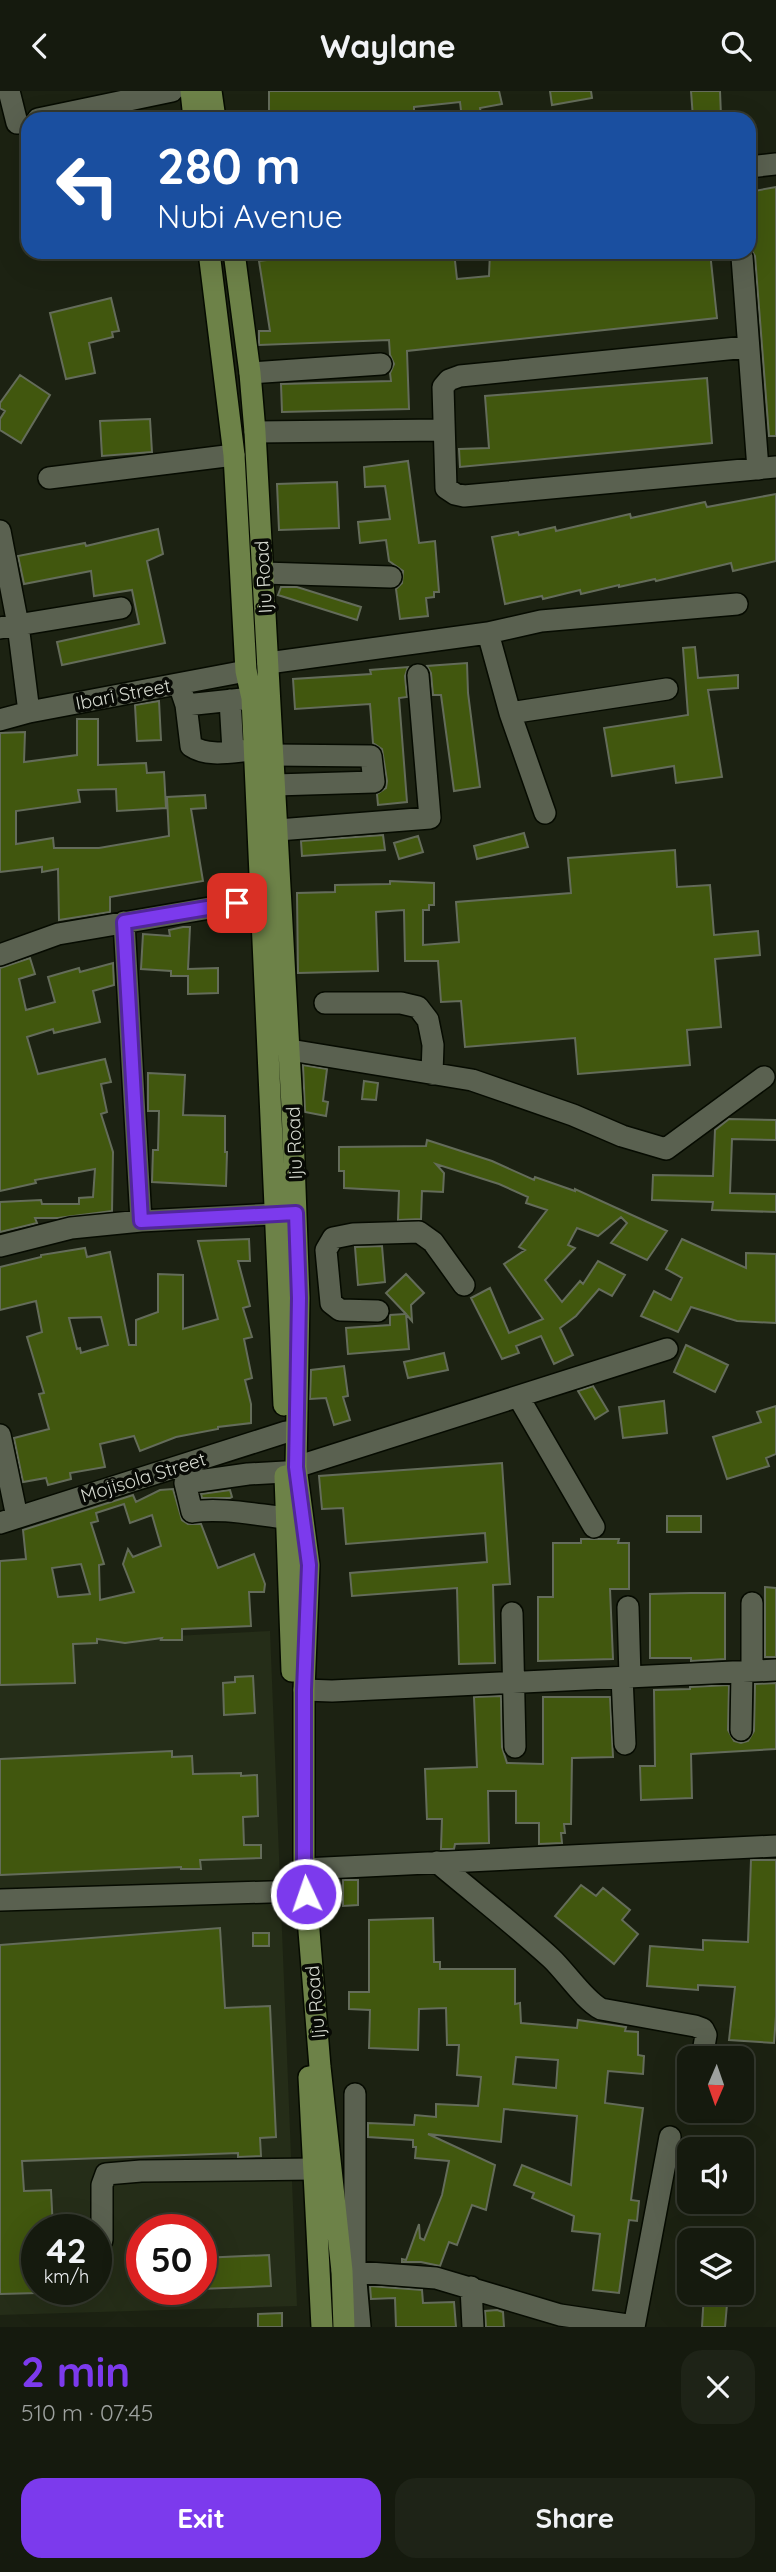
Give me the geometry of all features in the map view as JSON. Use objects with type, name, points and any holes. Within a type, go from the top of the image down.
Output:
[{"type":"main road","points":[[191,91],[193,112]]},
{"type":"main road","points":[[211,91],[214,112]]},
{"type":"main road","name":"Iju Road","points":[[210,259],[234,455],[247,671],[252,698],[262,899],[286,1213],[299,1298],[287,1518],[300,1891],[322,2327]]},
{"type":"main road","name":"Iju Road","points":[[235,259],[255,432],[268,663],[253,752],[275,785],[290,1051],[286,1213],[286,1432],[309,1565],[304,1690],[304,1869],[320,2067],[348,2271],[344,2327]]},
{"type":"street","points":[[9,91],[15,124]]},
{"type":"street","points":[[72,112],[172,91]]},
{"type":"street","points":[[756,166],[776,164]]},
{"type":"street","points":[[741,259],[747,347],[767,468],[464,496],[455,495],[446,488],[443,387],[449,380],[460,376],[747,347]]},
{"type":"street","points":[[250,373],[382,364]]},
{"type":"street","points":[[255,432],[443,430]]},
{"type":"street","points":[[49,478],[234,455]]},
{"type":"street","points":[[0,531],[9,626],[29,712]]},
{"type":"street","points":[[263,573],[391,577]]},
{"type":"street","points":[[268,663],[488,633],[541,621],[737,604]]},
{"type":"street","points":[[9,626],[121,608]]},
{"type":"street","points":[[488,633],[510,713],[545,813]]},
{"type":"street","name":"Ibari Street","points":[[0,720],[29,712],[247,671]]},
{"type":"street","points":[[278,830],[430,818],[418,675]]},
{"type":"street","points":[[179,684],[186,705],[191,746],[200,752],[371,756],[374,782],[275,785]]},
{"type":"street","points":[[510,713],[667,689]]},
{"type":"street","points":[[186,705],[252,698]]},
{"type":"street","points":[[230,700],[253,752]]},
{"type":"street","points":[[0,955],[58,934],[262,899]]},
{"type":"street","points":[[124,922],[141,1221]]},
{"type":"street","points":[[325,1003],[401,1003],[418,1007],[428,1020],[433,1045],[432,1074]]},
{"type":"street","points":[[290,1051],[472,1080],[573,1115],[622,1136],[666,1149],[764,1077]]},
{"type":"street","points":[[0,1246],[71,1228],[141,1221],[286,1213]]},
{"type":"street","points":[[378,1311],[340,1310],[333,1306],[328,1296],[327,1245],[336,1237],[409,1230],[424,1234],[438,1248],[464,1285]]},
{"type":"street","points":[[299,1298],[328,1296]]},
{"type":"street","points":[[287,1518],[229,1513],[212,1508],[192,1512],[185,1483],[291,1470],[667,1349]]},
{"type":"street","points":[[519,1398],[594,1527]]},
{"type":"street","name":"Mojisola Street","points":[[9,1520],[286,1432]]},
{"type":"street","points":[[0,1435],[9,1520]]},
{"type":"street","points":[[741,1730],[751,1603]]},
{"type":"street","points":[[625,1744],[628,1607]]},
{"type":"street","points":[[512,1613],[515,1747]]},
{"type":"street","points":[[304,1690],[776,1670]]},
{"type":"street","points":[[304,1869],[776,1846]]},
{"type":"street","points":[[438,1862],[551,1959],[587,1996],[591,2004],[601,2009],[703,2029],[706,2035],[704,2046]]},
{"type":"street","points":[[0,1900],[300,1891]]},
{"type":"street","points":[[355,2094],[348,2271],[359,2327]]},
{"type":"street","points":[[348,2271],[436,2279],[471,2287],[561,2321],[634,2327],[670,2137]]},
{"type":"street","points":[[102,2214],[106,2174],[142,2171],[313,2169]]},
{"type":"street","points":[[471,2287],[473,2327]]},
{"type":"shaded area","points":[[270,1631],[297,2306],[0,2315],[0,1645]]},
{"type":"building","points":[[269,91],[499,91],[502,104],[480,108],[481,112],[461,112],[460,102],[414,107],[414,112],[269,112]]},
{"type":"building","points":[[550,91],[591,91],[592,98],[552,105]]},
{"type":"building","points":[[691,91],[720,91],[721,112],[693,112]]},
{"type":"building","points":[[776,187],[776,436],[769,436],[755,259],[756,191]]},
{"type":"building","points":[[455,259],[457,279],[489,276],[490,259],[711,259],[717,318],[407,351],[409,409],[282,412],[281,384],[391,381],[390,373],[394,364],[389,340],[259,345],[259,331],[270,331],[259,261]]},
{"type":"building","points":[[111,298],[119,331],[112,332],[113,337],[89,343],[95,373],[66,379],[50,313]]},
{"type":"building","points":[[20,375],[50,395],[21,443],[0,430],[0,419],[5,411],[0,408],[0,403]]},
{"type":"building","points":[[707,378],[712,443],[460,467],[459,449],[489,448],[485,396]]},
{"type":"building","points":[[150,419],[152,452],[102,456],[100,421]]},
{"type":"building","points":[[408,461],[419,543],[435,541],[439,592],[434,592],[434,597],[426,598],[428,616],[400,619],[396,589],[402,583],[403,571],[389,561],[386,540],[360,543],[358,522],[390,519],[385,486],[365,487],[364,467]]},
{"type":"building","points":[[337,482],[339,528],[279,530],[277,484]]},
{"type":"building","points":[[776,494],[776,561],[733,571],[731,563],[656,581],[619,585],[581,594],[580,590],[505,604],[492,537],[518,532],[519,535],[555,527],[556,531],[630,514],[631,518],[705,502],[707,507]]},
{"type":"building","points":[[158,529],[163,554],[147,561],[165,643],[62,665],[57,642],[139,624],[132,590],[94,596],[91,571],[24,584],[18,556],[85,543],[86,546]]},
{"type":"building","points":[[281,587],[297,587],[361,607],[357,620],[278,595]]},
{"type":"building","points":[[695,647],[698,678],[738,675],[738,688],[708,690],[722,777],[676,783],[674,766],[612,776],[604,728],[688,715],[683,648]]},
{"type":"building","points":[[467,663],[468,693],[480,787],[454,791],[441,695],[433,695],[431,673],[427,666]]},
{"type":"building","points":[[408,667],[405,676],[407,697],[399,698],[407,802],[378,805],[377,794],[386,788],[387,781],[382,749],[373,743],[370,704],[295,709],[293,679],[371,674],[370,670]]},
{"type":"building","points":[[159,701],[161,740],[137,741],[135,705]]},
{"type":"building","points":[[77,719],[98,719],[98,765],[146,763],[147,773],[164,772],[166,808],[117,811],[116,789],[78,790],[80,802],[16,811],[16,844],[53,838],[54,848],[99,848],[169,836],[167,797],[205,795],[206,808],[191,809],[203,881],[110,897],[110,912],[59,920],[58,869],[42,872],[42,867],[0,872],[0,733],[25,732],[24,762],[77,755]]},
{"type":"building","points":[[524,833],[528,847],[477,859],[474,846]]},
{"type":"building","points":[[383,835],[385,850],[302,856],[301,841]]},
{"type":"building","points":[[418,836],[423,852],[399,859],[394,843]]},
{"type":"building","points":[[675,850],[677,887],[710,885],[714,935],[758,931],[760,955],[715,959],[721,1027],[687,1030],[690,1065],[578,1074],[575,1038],[465,1047],[461,1001],[441,1002],[438,961],[405,961],[404,910],[376,912],[378,971],[298,973],[297,893],[335,892],[335,885],[390,884],[390,881],[434,883],[434,905],[429,905],[429,910],[423,910],[423,945],[459,942],[456,902],[571,893],[568,858]]},
{"type":"building","points":[[190,927],[188,969],[218,968],[218,993],[188,994],[188,976],[171,976],[171,971],[141,969],[143,934],[170,936],[169,930]]},
{"type":"building","points":[[30,958],[35,974],[19,979],[26,1010],[55,1002],[48,977],[79,968],[80,972],[113,963],[114,985],[93,991],[100,1022],[54,1033],[53,1029],[27,1037],[38,1074],[105,1059],[111,1082],[101,1084],[107,1112],[101,1114],[113,1152],[112,1211],[35,1218],[37,1223],[0,1232],[0,1202],[41,1200],[42,1204],[79,1204],[79,1198],[93,1197],[95,1169],[35,1180],[36,1183],[0,1191],[0,968]]},
{"type":"building","points":[[303,1065],[327,1069],[323,1101],[328,1102],[326,1116],[305,1112]]},
{"type":"building","points":[[148,1073],[185,1075],[183,1115],[225,1116],[226,1186],[152,1182],[153,1150],[158,1150],[159,1111],[148,1111]]},
{"type":"building","points":[[364,1081],[378,1083],[376,1100],[362,1099]]},
{"type":"building","points":[[729,1119],[776,1120],[776,1140],[732,1139],[730,1193],[776,1194],[776,1212],[712,1210],[713,1202],[652,1200],[653,1175],[713,1176],[715,1130]]},
{"type":"building","points":[[427,1140],[492,1161],[534,1180],[535,1177],[575,1189],[667,1231],[647,1260],[611,1243],[627,1223],[621,1217],[598,1236],[577,1228],[568,1245],[575,1248],[545,1280],[562,1302],[580,1281],[583,1284],[598,1261],[625,1275],[612,1296],[599,1289],[576,1316],[560,1328],[573,1355],[554,1364],[541,1336],[516,1346],[519,1353],[502,1359],[471,1298],[490,1288],[509,1333],[543,1319],[504,1264],[525,1250],[519,1247],[547,1210],[526,1203],[528,1197],[499,1184],[436,1164],[444,1173],[443,1192],[422,1191],[421,1219],[398,1220],[399,1191],[344,1188],[344,1171],[339,1171],[339,1147],[426,1146]]},
{"type":"building","points":[[249,1239],[250,1261],[238,1261],[250,1306],[243,1308],[252,1337],[244,1339],[252,1378],[245,1380],[251,1404],[251,1423],[218,1427],[176,1437],[140,1451],[134,1436],[100,1444],[105,1467],[70,1473],[71,1479],[48,1485],[46,1478],[23,1482],[14,1438],[49,1429],[39,1394],[44,1393],[27,1337],[42,1332],[36,1301],[0,1310],[0,1267],[41,1255],[85,1248],[87,1257],[110,1252],[129,1345],[136,1345],[136,1320],[158,1312],[158,1274],[183,1275],[183,1329],[218,1319],[198,1241]],"holes":[[[101,1317],[108,1345],[81,1353],[80,1348],[77,1349],[69,1318]]]},
{"type":"building","points":[[682,1239],[746,1268],[746,1253],[776,1254],[776,1323],[737,1321],[691,1307],[678,1332],[641,1316],[654,1291],[671,1300],[682,1278],[666,1269]]},
{"type":"building","points":[[382,1246],[385,1282],[358,1285],[355,1247]]},
{"type":"building","points":[[406,1274],[424,1293],[411,1305],[412,1321],[386,1293]]},
{"type":"building","points":[[406,1314],[409,1349],[348,1354],[346,1328],[390,1325],[390,1315]]},
{"type":"building","points":[[686,1345],[728,1365],[715,1392],[674,1372]]},
{"type":"building","points":[[444,1353],[448,1370],[408,1378],[404,1362]]},
{"type":"building","points":[[344,1366],[348,1396],[343,1397],[350,1420],[334,1425],[326,1398],[310,1399],[311,1370]]},
{"type":"building","points":[[593,1386],[608,1411],[595,1419],[578,1391]]},
{"type":"building","points":[[664,1401],[667,1433],[623,1438],[619,1407]]},
{"type":"building","points":[[776,1406],[776,1454],[766,1458],[769,1466],[727,1479],[713,1437],[761,1422],[757,1412]]},
{"type":"building","points":[[502,1463],[510,1584],[493,1585],[495,1663],[459,1664],[457,1588],[352,1596],[350,1573],[487,1562],[485,1533],[346,1544],[343,1508],[322,1509],[319,1476]]},
{"type":"building","points":[[173,1489],[182,1520],[188,1524],[201,1524],[218,1568],[254,1554],[265,1584],[264,1592],[249,1592],[251,1626],[182,1629],[182,1640],[161,1640],[162,1638],[125,1643],[97,1639],[97,1643],[73,1644],[75,1683],[0,1685],[0,1561],[26,1559],[23,1530],[133,1495],[136,1502],[160,1490]],"holes":[[[124,1504],[130,1523],[152,1515],[161,1546],[133,1557],[128,1549],[123,1564],[134,1592],[100,1600],[99,1565],[104,1564],[91,1523],[98,1521],[96,1513]],[[81,1564],[90,1594],[58,1597],[52,1568]]]},
{"type":"building","points":[[230,1490],[230,1498],[202,1498],[201,1494]]},
{"type":"building","points":[[667,1516],[701,1516],[701,1532],[667,1532]]},
{"type":"building","points":[[581,1539],[619,1539],[618,1543],[629,1543],[629,1589],[610,1589],[613,1659],[538,1661],[538,1597],[553,1597],[553,1543],[581,1543]]},
{"type":"building","points":[[765,1587],[776,1588],[776,1657],[765,1657]]},
{"type":"building","points":[[725,1593],[725,1659],[691,1661],[691,1658],[650,1658],[650,1594]]},
{"type":"building","points":[[253,1676],[255,1713],[224,1715],[223,1683],[235,1682],[235,1677]]},
{"type":"building","points":[[776,1683],[776,1749],[691,1754],[692,1798],[641,1800],[640,1766],[655,1766],[654,1690],[729,1685],[728,1730],[734,1741],[741,1743],[748,1741],[754,1731],[755,1684]]},
{"type":"building","points":[[501,1696],[502,1747],[507,1763],[543,1764],[543,1697],[610,1697],[613,1757],[572,1758],[571,1824],[564,1824],[562,1843],[539,1844],[539,1823],[516,1823],[516,1791],[488,1791],[489,1843],[455,1844],[454,1849],[441,1849],[442,1819],[427,1819],[425,1769],[477,1767],[474,1697]]},
{"type":"building","points":[[172,1751],[172,1757],[192,1756],[193,1774],[257,1775],[258,1816],[243,1817],[244,1845],[261,1845],[261,1858],[200,1860],[201,1869],[181,1867],[0,1875],[0,1759]]},
{"type":"building","points":[[751,1860],[776,1860],[774,2043],[729,2040],[735,1987],[698,1985],[698,1990],[647,1986],[650,1946],[703,1950],[703,1940],[748,1942]]},
{"type":"building","points":[[343,1880],[358,1880],[358,1905],[343,1906]]},
{"type":"building","points":[[581,1885],[596,1896],[603,1888],[630,1910],[622,1920],[638,1934],[614,1964],[555,1916]]},
{"type":"building","points":[[433,1918],[434,1962],[440,1962],[440,1969],[515,1969],[515,2004],[520,2003],[521,2023],[577,2028],[578,2020],[626,2027],[625,2031],[638,2032],[638,2055],[644,2056],[643,2074],[608,2071],[605,2103],[643,2108],[631,2200],[639,2201],[637,2221],[629,2220],[619,2293],[593,2290],[600,2234],[572,2231],[574,2216],[532,2198],[534,2193],[514,2185],[522,2165],[571,2185],[577,2116],[504,2109],[501,2142],[428,2134],[495,2165],[486,2210],[472,2205],[457,2245],[449,2242],[440,2266],[402,2262],[402,2259],[406,2260],[419,2224],[420,2238],[424,2240],[442,2195],[449,2161],[415,2158],[416,2147],[413,2147],[413,2140],[368,2137],[368,2123],[414,2125],[415,2115],[436,2117],[436,2104],[478,2106],[481,2077],[457,2075],[459,2045],[447,2045],[446,2008],[419,2009],[418,2050],[369,2048],[370,2010],[349,2009],[349,1992],[369,1992],[369,1920]],"holes":[[[516,2057],[558,2060],[556,2088],[513,2084]]]},
{"type":"building","points":[[220,1928],[225,2008],[270,2006],[276,2137],[260,2138],[261,2156],[238,2157],[238,2153],[22,2161],[24,2191],[51,2190],[52,2214],[21,2214],[21,2293],[0,2294],[0,1945]]},
{"type":"building","points":[[253,1933],[269,1933],[269,1946],[253,1946]]},
{"type":"building","points":[[269,2255],[271,2286],[217,2288],[217,2257]]},
{"type":"building","points":[[370,2286],[422,2290],[423,2303],[454,2302],[456,2327],[396,2327],[395,2298],[371,2299]]},
{"type":"building","points":[[703,2305],[727,2305],[725,2327],[702,2327]]},
{"type":"building","points":[[485,2311],[503,2312],[504,2327],[486,2327]]},
{"type":"building","points":[[282,2313],[282,2327],[258,2327],[258,2314]]},
{"type":"route","points":[[237,903],[124,922],[141,1221],[296,1213],[299,1298],[296,1467],[309,1565],[304,1690],[306,1894]]}]
